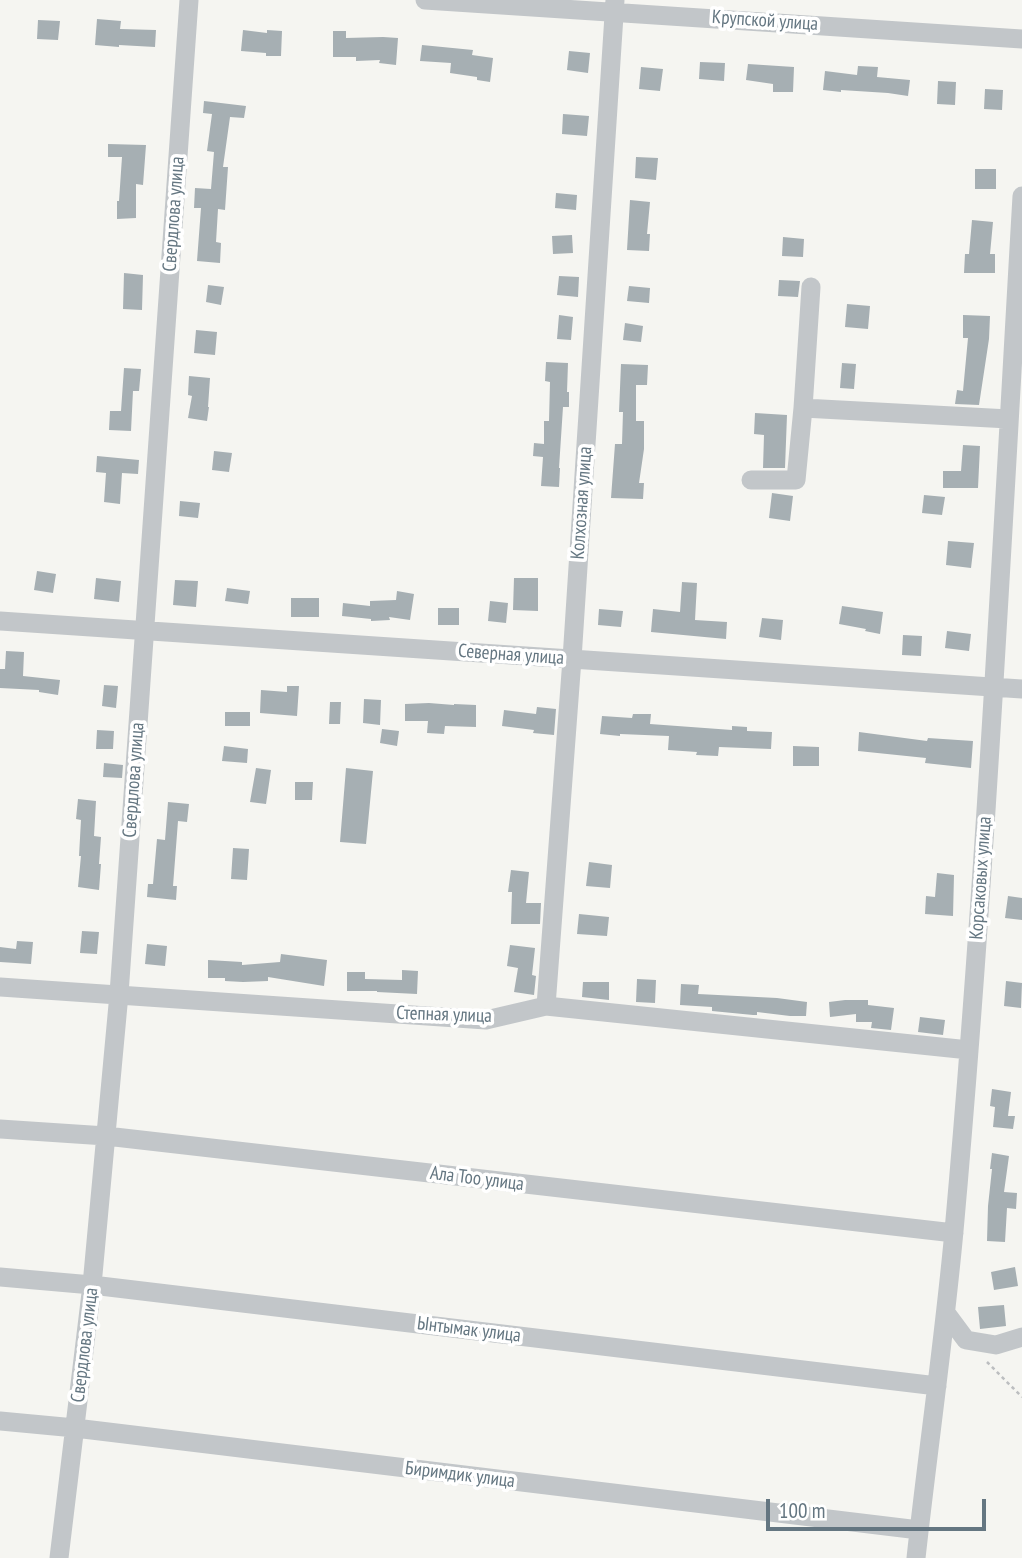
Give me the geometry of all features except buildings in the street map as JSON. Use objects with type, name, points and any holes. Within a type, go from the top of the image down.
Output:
[{"type":"street","name":"Свердлова улица","points":[[59,1558],[92,1285],[119,994],[189,0]]},
{"type":"street","name":"Крупской улица","points":[[425,0],[615,6],[1022,39]]},
{"type":"street","name":"Колхозная улица","points":[[546,1006],[615,6]]},
{"type":"street","name":"Корсаковых улица","points":[[916,1558],[946,1313],[969,1050],[1022,196]]},
{"type":"street","points":[[751,480],[796,480],[811,287]]},
{"type":"street","points":[[803,408],[1009,419]]},
{"type":"street","name":"Северная улица","points":[[0,621],[1022,689]]},
{"type":"street","name":"Степная улица","points":[[0,987],[486,1020],[546,1006],[969,1050]]},
{"type":"street","name":"Ала Тоо улица","points":[[0,1129],[106,1136],[954,1233]]},
{"type":"street","name":"Ынтымак улица","points":[[0,1277],[92,1285],[937,1386]]},
{"type":"street","points":[[946,1313],[966,1340],[996,1345],[1022,1337]]},
{"type":"street","name":"Биримдик улица","points":[[0,1421],[919,1530]]},
{"type":"path","points":[[985,1359],[1022,1397]]}]
